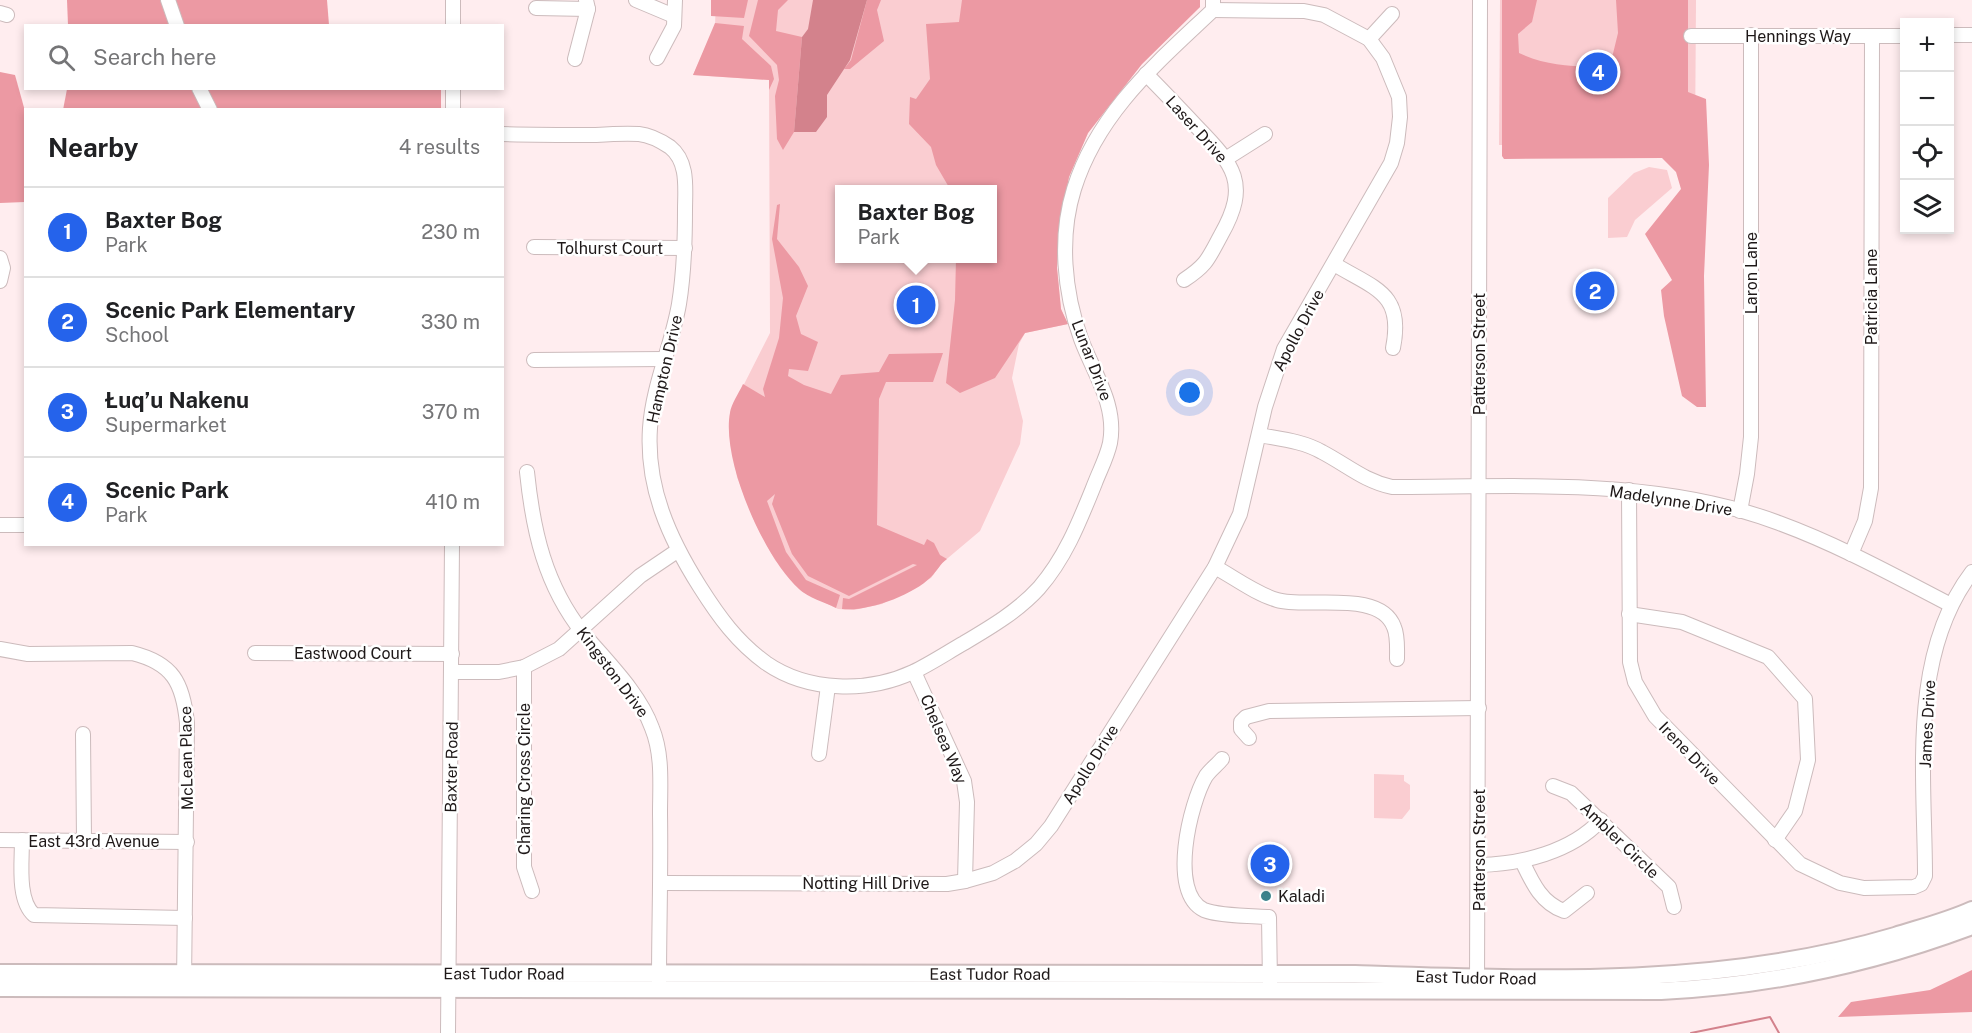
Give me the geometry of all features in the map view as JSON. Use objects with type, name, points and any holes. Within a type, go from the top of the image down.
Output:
[{"type":"main road","name":"East Tudor Road","points":[[0,988],[184,981],[1270,981],[1477,984],[1741,969],[1802,959],[1971,918]]},
{"type":"main road","name":"East Tudor Road","points":[[0,973],[184,981]]},
{"type":"street","points":[[168,0],[176,24]]},
{"type":"street","points":[[453,0],[453,24]]},
{"type":"street","points":[[636,0],[674,16]]},
{"type":"street","points":[[657,58],[674,26],[675,0]]},
{"type":"street","name":"Patterson Street","points":[[1477,984],[1480,0]]},
{"type":"street","points":[[537,6],[587,4],[575,59]]},
{"type":"street","name":"Apollo Drive","points":[[1051,826],[1215,567],[1240,514],[1273,378],[1284,349],[1391,163],[1397,143],[1400,117],[1399,97],[1383,58],[1369,39],[1324,15],[1304,11],[1213,5]]},
{"type":"street","name":"Lunar Drive","points":[[828,686],[883,683],[914,672],[998,623],[1037,590],[1057,565],[1075,533],[1109,448],[1112,429],[1110,406],[1079,335],[1071,306],[1065,261],[1067,220],[1074,189],[1101,128],[1121,100],[1213,5]]},
{"type":"street","points":[[1369,39],[1392,14]]},
{"type":"street","name":"Laron Lane","points":[[1740,510],[1748,474],[1751,437],[1751,35]]},
{"type":"street","points":[[1954,35],[1972,35]]},
{"type":"street","name":"Hennings Way","points":[[1691,36],[1900,36]]},
{"type":"street","name":"Patricia Lane","points":[[1851,554],[1865,521],[1871,488],[1872,36]]},
{"type":"street","name":"Laser Drive","points":[[1146,74],[1227,158],[1233,177],[1236,196],[1232,215],[1203,267],[1184,280]]},
{"type":"street","points":[[200,90],[209,108]]},
{"type":"street","points":[[453,90],[453,108]]},
{"type":"street","name":"Hampton Drive","points":[[504,134],[640,134],[668,145],[682,165],[685,179],[685,248],[678,305],[654,399],[650,455],[654,486],[663,518],[677,550],[722,620],[742,645],[772,667],[804,681],[828,686]]},
{"type":"street","points":[[1227,158],[1265,135]]},
{"type":"street","name":"Tolhurst Court","points":[[534,247],[685,248]]},
{"type":"street","points":[[0,258],[3,268],[0,281]]},
{"type":"street","points":[[1334,264],[1378,291],[1392,304],[1396,314],[1397,328],[1393,348]]},
{"type":"street","points":[[534,360],[665,359]]},
{"type":"street","name":"Madelynne Drive","points":[[1259,435],[1302,444],[1322,452],[1342,466],[1377,484],[1392,487],[1629,490],[1740,510],[1778,522],[1851,554],[1952,605]]},
{"type":"street","name":"Kingston Drive","points":[[527,472],[533,519],[550,579],[563,605],[644,708],[659,750],[661,883],[659,981]]},
{"type":"street","name":"Irene Drive","points":[[1629,490],[1630,662],[1644,700],[1668,732],[1800,864],[1840,883],[1864,888],[1890,889],[1914,887],[1921,884]]},
{"type":"street","points":[[0,525],[24,525]]},
{"type":"street","name":"Baxter Road","points":[[448,1033],[453,672],[452,546]]},
{"type":"street","points":[[453,672],[499,672],[524,667],[560,649],[640,576],[677,550]]},
{"type":"street","points":[[1215,567],[1276,600],[1291,603],[1348,603],[1369,606],[1389,617],[1395,627],[1397,659]]},
{"type":"street","name":"James Drive","points":[[1921,884],[1925,876],[1926,696],[1936,644],[1952,605],[1972,573]]},
{"type":"street","points":[[1629,614],[1682,622],[1768,657],[1805,699],[1808,760],[1795,811],[1775,840]]},
{"type":"street","name":"McLean Place","points":[[0,649],[28,654],[132,653],[148,657],[162,665],[176,678],[184,696],[187,723],[184,981]]},
{"type":"street","name":"Eastwood Court","points":[[255,653],[452,654]]},
{"type":"street","name":"Charing Cross Circle","points":[[524,667],[524,867],[532,891]]},
{"type":"street","name":"Chelsea Way","points":[[914,672],[964,781],[967,802],[965,881]]},
{"type":"street","points":[[819,754],[828,686]]},
{"type":"street","points":[[1249,738],[1241,729],[1241,722],[1256,712],[1479,708]]},
{"type":"street","points":[[83,734],[84,840]]},
{"type":"street","points":[[1222,759],[1206,777],[1188,828],[1184,870],[1189,897],[1204,910],[1269,918],[1270,981]]},
{"type":"street","name":"Ambler Circle","points":[[1553,786],[1571,793],[1669,887],[1674,907]]},
{"type":"street","points":[[1479,864],[1522,861],[1575,841],[1586,835],[1601,820]]},
{"type":"street","name":"Notting Hill Drive","points":[[661,883],[947,884],[993,873],[1016,861],[1036,844],[1051,826]]},
{"type":"street","name":"East 43rd Avenue","points":[[0,840],[187,842]]},
{"type":"street","points":[[22,840],[24,895],[28,909],[34,915],[185,918]]},
{"type":"street","points":[[1522,861],[1534,886],[1551,907],[1564,911],[1587,893]]},
{"type":"shaded area","points":[[67,0],[327,0],[329,24],[68,24]]},
{"type":"shaded area","points":[[711,0],[748,0],[744,18],[711,16]]},
{"type":"shaded area","points":[[716,0],[1200,0],[1200,7],[1142,64],[1088,133],[1069,177],[1059,231],[1057,268],[1061,309],[1068,324],[1025,333],[1019,344],[1012,378],[1023,421],[1020,444],[980,531],[942,563],[931,578],[882,604],[854,610],[838,609],[801,591],[775,560],[755,523],[737,477],[729,427],[730,412],[770,333],[769,80],[693,75],[715,26]]},
{"type":"shaded area","points":[[758,0],[788,0],[778,10],[776,31],[802,37],[794,132],[783,150],[777,139],[775,96],[779,80],[777,65],[749,36]]},
{"type":"shaded area","points":[[813,0],[867,0],[850,60],[827,95],[827,117],[816,132],[794,132],[802,37],[808,29]]},
{"type":"shaded area","points":[[867,0],[881,0],[877,10],[884,41],[850,69],[844,69],[851,60]]},
{"type":"shaded area","points":[[962,0],[1200,0],[1200,7],[1142,64],[1088,133],[1069,177],[1059,231],[1057,268],[1061,309],[1068,324],[1025,333],[995,378],[960,393],[946,383],[955,300],[956,263],[997,263],[997,185],[948,185],[936,165],[931,147],[909,124],[910,97],[916,99],[930,79],[926,24],[959,22]]},
{"type":"shaded area","points":[[1500,0],[1696,0],[1695,146],[1499,145]]},
{"type":"shaded area","points":[[1502,0],[1537,0],[1532,22],[1518,34],[1519,53],[1553,64],[1610,66],[1618,33],[1616,0],[1688,0],[1688,92],[1706,99],[1709,165],[1704,276],[1706,407],[1697,407],[1682,396],[1664,316],[1661,290],[1672,280],[1645,234],[1681,189],[1676,172],[1662,158],[1504,159],[1502,156]]},
{"type":"shaded area","points":[[715,23],[744,26],[742,39],[771,66],[774,79],[769,90],[769,80],[693,75]]},
{"type":"shaded area","points":[[0,72],[15,75],[24,108],[24,202],[0,203]]},
{"type":"shaded area","points":[[67,90],[441,90],[441,108],[63,108]]},
{"type":"shaded area","points":[[1649,167],[1667,170],[1672,188],[1635,220],[1627,237],[1608,238],[1608,198],[1634,173]]},
{"type":"shaded area","points":[[780,204],[777,239],[799,267],[808,286],[796,316],[801,334],[818,342],[808,371],[789,369],[788,376],[804,385],[831,394],[841,375],[879,372],[889,354],[943,353],[933,382],[886,382],[879,399],[877,525],[924,545],[927,539],[934,543],[940,555],[947,559],[931,577],[913,590],[889,601],[864,608],[842,609],[843,598],[849,599],[917,565],[913,564],[849,596],[808,576],[792,554],[772,504],[775,494],[767,501],[786,552],[806,580],[840,595],[836,608],[807,595],[786,574],[759,532],[748,507],[732,456],[729,433],[732,406],[743,384],[765,397],[763,389],[779,338],[783,298],[772,239],[777,205]]},
{"type":"shaded area","points":[[1374,774],[1404,775],[1404,781],[1410,785],[1410,809],[1402,819],[1374,818]]},
{"type":"shaded area","points":[[1972,970],[1972,1012],[1838,1017],[1851,1002],[1930,990]]},
{"type":"waterway","points":[[1691,1033],[1770,1017],[1779,1033]]},
{"type":"place","name":"Scenic Park","points":[[1598,72]]},
{"type":"place","name":"Scenic Park Elementary","points":[[1595,291]]},
{"type":"place","name":"Baxter Bog","points":[[916,305]]},
{"type":"place","name":"Łuq’u Nakenu","points":[[1270,864]]},
{"type":"place","name":"Kaladi","points":[[1266,896]]}]
